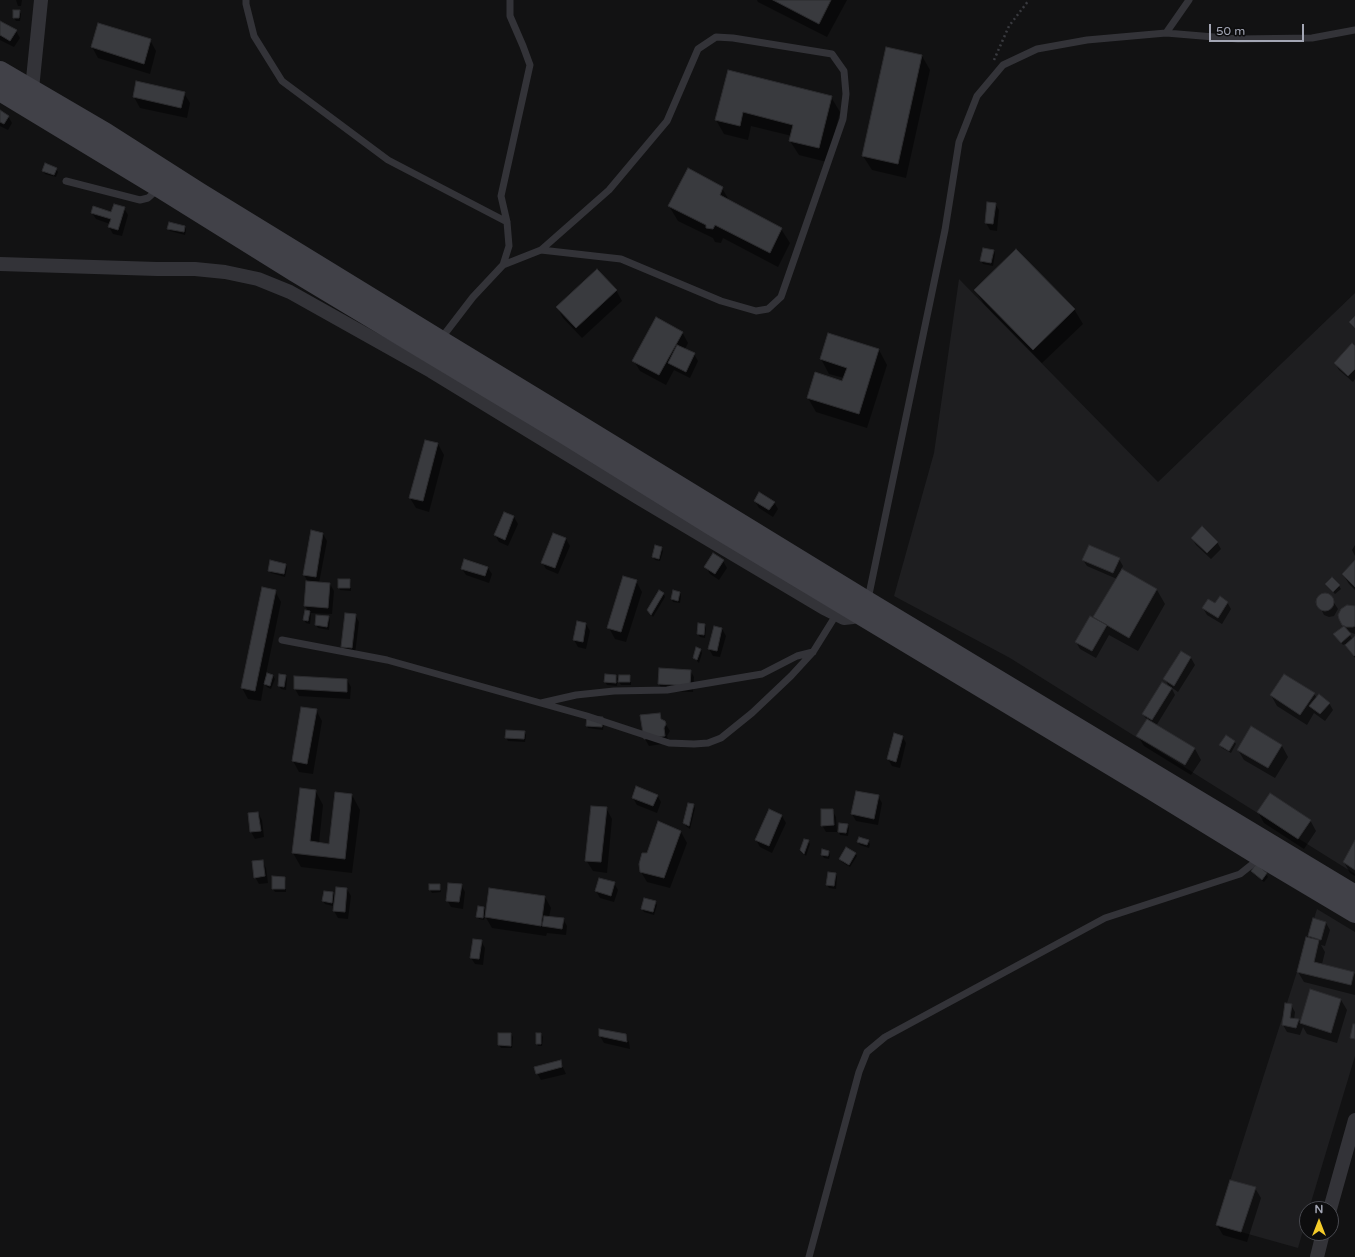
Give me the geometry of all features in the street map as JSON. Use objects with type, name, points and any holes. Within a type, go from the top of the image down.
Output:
[{"type":"street","points":[[32,89],[41,0]]},
{"type":"street","points":[[0,71],[106,133],[435,346]]},
{"type":"street","points":[[0,91],[295,272],[548,405],[864,608],[1150,789],[1355,913]]},
{"type":"street","points":[[0,264],[195,269],[225,272],[258,279],[290,292],[431,371],[639,498],[836,615],[844,618],[853,617],[864,608]]},
{"type":"street","points":[[864,608],[1355,895]]},
{"type":"street","points":[[1332,1201],[1355,1120]]},
{"type":"street","points":[[1316,1257],[1321,1241]]},
{"type":"lane","points":[[246,0],[254,36],[282,81],[388,160],[507,222]]},
{"type":"lane","points":[[503,265],[509,246],[507,222],[501,196],[530,65],[510,16],[510,0]]},
{"type":"lane","points":[[1166,33],[1189,0]]},
{"type":"lane","points":[[864,608],[945,230],[959,142],[977,96],[1003,65],[1037,48],[1087,40],[1166,33],[1238,40],[1312,38],[1355,30]]},
{"type":"lane","points":[[435,346],[473,297],[503,265],[541,250],[609,190],[667,121],[698,49],[716,37],[733,38],[832,54],[844,71],[846,94],[843,119],[781,297],[768,309],[756,311],[722,301],[621,259],[541,250]]},
{"type":"lane","points":[[66,181],[140,200],[148,198],[160,188]]},
{"type":"lane","points":[[282,640],[387,660],[586,716],[669,743],[694,744],[708,743],[721,738],[752,713],[791,676],[813,652],[836,615]]},
{"type":"lane","points":[[540,703],[576,695],[614,691],[667,690],[762,674],[797,656],[813,652]]},
{"type":"lane","points":[[808,1257],[859,1072],[867,1052],[885,1038],[1105,918],[1240,874],[1261,857]]},
{"type":"path","points":[[993,61],[1009,26],[1029,0]]},
{"type":"shaded area","points":[[959,279],[1158,482],[1355,293],[1355,874],[1010,658],[894,596],[934,453]]},
{"type":"shaded area","points":[[1317,909],[1355,932],[1355,1056],[1311,1201],[1299,1201],[1300,1241],[1298,1248],[1216,1225]]},
{"type":"building","points":[[773,0],[831,0],[819,24]]},
{"type":"building","points":[[13,10],[20,10],[19,18],[13,18]]},
{"type":"building","points":[[0,21],[17,30],[10,41],[0,35]]},
{"type":"building","points":[[98,23],[151,39],[144,64],[91,47]]},
{"type":"building","points":[[886,47],[922,55],[898,164],[862,156]]},
{"type":"building","points":[[728,70],[832,96],[819,148],[789,141],[793,125],[743,112],[740,126],[715,120]]},
{"type":"building","points":[[136,81],[185,92],[181,108],[133,97]]},
{"type":"building","points":[[0,110],[9,116],[4,124],[0,122]]},
{"type":"building","points":[[45,163],[57,168],[54,175],[42,171]]},
{"type":"building","points":[[688,168],[723,187],[720,195],[782,228],[770,253],[715,225],[713,229],[706,228],[706,225],[668,206]]},
{"type":"building","points":[[987,202],[996,203],[993,224],[985,223]]},
{"type":"building","points":[[114,204],[125,207],[118,230],[108,227],[111,219],[91,213],[93,206],[111,212]]},
{"type":"building","points":[[169,222],[185,226],[184,232],[167,229]]},
{"type":"building","points":[[983,248],[994,250],[991,263],[980,261]]},
{"type":"building","points":[[1016,249],[1075,309],[1033,350],[974,290]]},
{"type":"building","points":[[597,269],[617,290],[576,328],[556,307]]},
{"type":"building","points":[[1355,316],[1355,328],[1349,322]]},
{"type":"building","points":[[656,317],[683,332],[659,375],[632,361]]},
{"type":"building","points":[[828,333],[879,349],[859,414],[807,398],[815,372],[842,381],[847,368],[820,359]]},
{"type":"building","points":[[1352,343],[1355,346],[1355,369],[1348,376],[1334,363]]},
{"type":"building","points":[[677,345],[695,353],[686,372],[668,363]]},
{"type":"building","points":[[425,440],[438,443],[423,501],[409,498]]},
{"type":"building","points":[[759,492],[775,502],[769,510],[754,501]]},
{"type":"building","points":[[504,512],[514,516],[505,540],[494,535]]},
{"type":"building","points":[[1202,526],[1218,542],[1207,553],[1191,538]]},
{"type":"building","points":[[311,530],[323,533],[316,577],[303,575]]},
{"type":"building","points":[[553,533],[566,538],[555,568],[541,563]]},
{"type":"building","points":[[655,545],[662,547],[659,559],[652,557]]},
{"type":"building","points":[[1089,545],[1120,558],[1113,573],[1082,560]]},
{"type":"building","points":[[713,553],[724,560],[715,574],[704,567]]},
{"type":"building","points":[[464,559],[488,567],[485,576],[461,569]]},
{"type":"building","points":[[270,560],[286,564],[284,574],[268,571]]},
{"type":"building","points":[[1355,560],[1355,587],[1342,574]]},
{"type":"building","points":[[1122,569],[1157,589],[1129,638],[1093,617]]},
{"type":"building","points":[[623,576],[637,580],[621,632],[607,628]]},
{"type":"building","points":[[1332,577],[1340,585],[1333,592],[1325,584]]},
{"type":"building","points":[[338,579],[350,579],[350,588],[338,588]]},
{"type":"building","points":[[306,581],[330,583],[328,608],[304,606]]},
{"type":"building","points":[[262,587],[276,590],[255,691],[241,688]]},
{"type":"building","points":[[659,590],[664,593],[651,615],[647,610]]},
{"type":"building","points":[[673,590],[680,592],[678,601],[671,599]]},
{"type":"building","points":[[1325,593],[1331,596],[1334,602],[1331,608],[1325,611],[1319,608],[1316,602],[1319,596]]},
{"type":"building","points":[[1220,596],[1228,602],[1218,618],[1202,608],[1208,599],[1215,603]]},
{"type":"building","points":[[1347,605],[1355,606],[1355,626],[1353,627],[1346,627],[1342,625],[1339,619],[1338,615],[1341,609]]},
{"type":"building","points":[[305,610],[310,611],[308,621],[303,620]]},
{"type":"building","points":[[345,613],[356,614],[352,648],[341,647]]},
{"type":"building","points":[[316,615],[329,616],[327,627],[315,625]]},
{"type":"building","points":[[1090,616],[1107,625],[1092,651],[1075,642]]},
{"type":"building","points":[[577,621],[586,623],[583,642],[573,640]]},
{"type":"building","points":[[698,623],[705,624],[704,635],[697,634]]},
{"type":"building","points":[[714,626],[722,628],[717,651],[708,649]]},
{"type":"building","points":[[1344,626],[1351,634],[1341,643],[1333,634]]},
{"type":"building","points":[[1355,636],[1355,655],[1354,656],[1345,645]]},
{"type":"building","points":[[696,647],[701,649],[697,660],[693,658]]},
{"type":"building","points":[[1181,651],[1191,657],[1174,686],[1163,679]]},
{"type":"building","points":[[659,668],[691,670],[690,686],[658,684]]},
{"type":"building","points":[[267,673],[273,675],[270,686],[264,684]]},
{"type":"building","points":[[279,674],[286,675],[284,687],[278,686]]},
{"type":"building","points":[[605,674],[616,675],[616,683],[604,682]]},
{"type":"building","points":[[1284,674],[1315,693],[1300,715],[1270,695]]},
{"type":"building","points":[[619,675],[630,675],[630,682],[618,682]]},
{"type":"building","points":[[294,676],[347,679],[347,692],[294,689]]},
{"type":"building","points":[[1162,682],[1172,688],[1152,720],[1142,714]]},
{"type":"building","points":[[1319,694],[1330,703],[1320,714],[1309,706]]},
{"type":"building","points":[[301,707],[317,709],[307,764],[292,761]]},
{"type":"building","points":[[660,713],[661,719],[665,721],[666,724],[664,728],[665,736],[644,739],[640,715]]},
{"type":"building","points":[[587,716],[603,717],[602,727],[586,726]]},
{"type":"building","points":[[1147,719],[1195,748],[1185,765],[1136,736]]},
{"type":"building","points":[[1251,726],[1282,745],[1268,768],[1237,750]]},
{"type":"building","points":[[506,730],[525,731],[524,739],[505,738]]},
{"type":"building","points":[[894,733],[903,736],[896,762],[887,759]]},
{"type":"building","points":[[1226,735],[1235,741],[1229,751],[1219,745]]},
{"type":"building","points":[[636,786],[658,795],[653,806],[632,798]]},
{"type":"building","points":[[300,788],[316,790],[310,841],[329,844],[335,792],[352,794],[345,859],[292,853]]},
{"type":"building","points":[[856,791],[879,795],[874,819],[851,814]]},
{"type":"building","points":[[1270,793],[1311,820],[1298,839],[1257,812]]},
{"type":"building","points":[[688,803],[694,804],[689,826],[683,823]]},
{"type":"building","points":[[591,806],[607,807],[601,862],[585,861]]},
{"type":"building","points":[[769,809],[782,815],[769,846],[755,840]]},
{"type":"building","points":[[821,809],[833,809],[834,825],[821,826]]},
{"type":"building","points":[[258,812],[261,831],[250,832],[248,813]]},
{"type":"building","points":[[658,821],[681,831],[664,878],[640,872],[639,864],[642,853],[647,853]]},
{"type":"building","points":[[839,823],[848,824],[846,833],[838,832]]},
{"type":"building","points":[[859,837],[869,840],[867,845],[857,842]]},
{"type":"building","points":[[804,839],[809,840],[804,854],[800,850]]},
{"type":"building","points":[[1355,840],[1355,870],[1343,862]]},
{"type":"building","points":[[846,847],[856,853],[849,865],[839,859]]},
{"type":"building","points":[[822,849],[829,851],[828,856],[821,855]]},
{"type":"building","points":[[263,860],[265,876],[254,878],[252,861]]},
{"type":"building","points":[[1256,864],[1267,873],[1262,880],[1251,871]]},
{"type":"building","points":[[828,872],[836,873],[834,886],[826,885]]},
{"type":"building","points":[[272,876],[285,877],[285,889],[272,889]]},
{"type":"building","points":[[599,878],[615,882],[611,896],[595,891]]},
{"type":"building","points":[[448,883],[462,884],[459,902],[446,901]]},
{"type":"building","points":[[429,884],[440,884],[440,890],[429,890]]},
{"type":"building","points":[[336,887],[347,888],[345,912],[333,911]]},
{"type":"building","points":[[489,888],[545,896],[541,926],[485,917]]},
{"type":"building","points":[[324,891],[333,892],[332,903],[322,901]]},
{"type":"building","points":[[644,898],[656,901],[653,912],[641,909]]},
{"type":"building","points":[[478,906],[484,907],[483,918],[476,917]]},
{"type":"building","points":[[544,916],[564,918],[562,929],[542,926]]},
{"type":"building","points":[[1313,918],[1326,922],[1321,940],[1308,936]]},
{"type":"building","points":[[1306,937],[1319,940],[1314,962],[1354,972],[1351,985],[1297,972]]},
{"type":"building","points":[[473,939],[482,940],[479,959],[470,958]]},
{"type":"building","points":[[1310,989],[1341,999],[1331,1033],[1300,1023]]},
{"type":"building","points":[[1285,1003],[1292,1004],[1290,1018],[1299,1019],[1296,1028],[1282,1025]]},
{"type":"building","points":[[1353,1024],[1355,1024],[1355,1039],[1350,1038]]},
{"type":"building","points":[[599,1029],[626,1034],[627,1042],[599,1036]]},
{"type":"building","points":[[498,1033],[511,1033],[511,1046],[498,1045]]},
{"type":"building","points":[[536,1033],[541,1033],[541,1044],[536,1044]]},
{"type":"building","points":[[561,1060],[562,1067],[536,1074],[534,1067]]},
{"type":"building","points":[[1230,1180],[1256,1187],[1241,1232],[1216,1225]]}]
